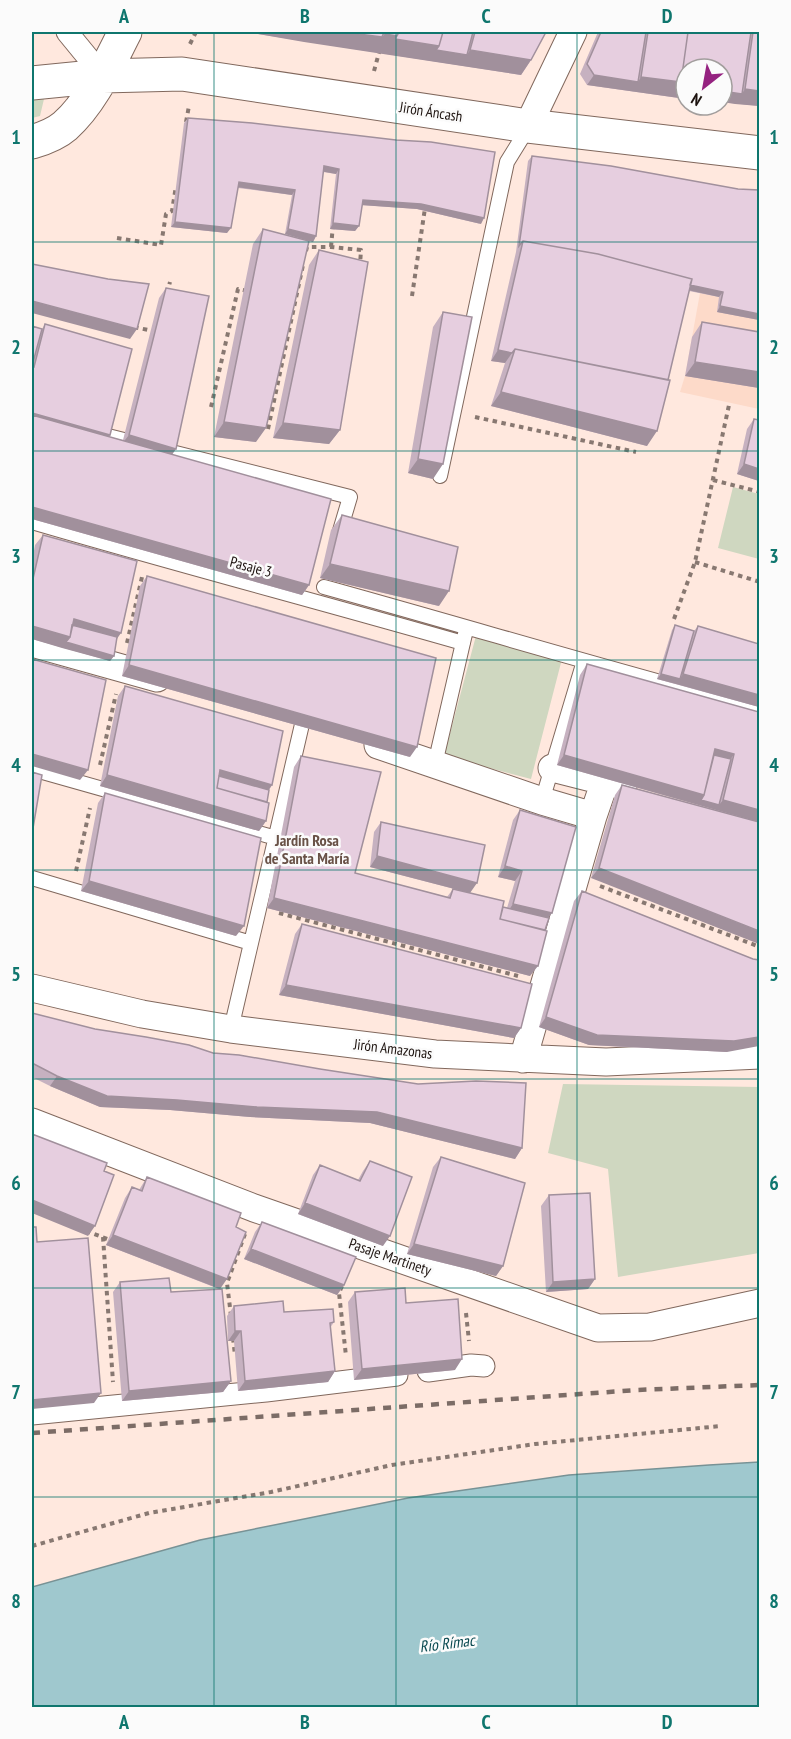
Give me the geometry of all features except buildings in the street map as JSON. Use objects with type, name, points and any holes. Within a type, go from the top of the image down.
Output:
[{"type":"street","points":[[67,32],[103,76]]},
{"type":"street","points":[[32,142],[64,127],[81,108],[103,76],[125,32]]},
{"type":"street","points":[[528,126],[573,32]]},
{"type":"street","name":"Jirón Áncash","points":[[32,83],[103,76],[194,75],[528,126],[759,153]]},
{"type":"street","points":[[32,643],[178,684]]},
{"type":"street","points":[[291,717],[593,816]]},
{"type":"street","points":[[552,768],[649,794]]},
{"type":"street","points":[[523,1059],[605,781]]},
{"type":"street","name":"Jirón Amazonas","points":[[32,988],[142,1014],[231,1029],[435,1054],[606,1062],[759,1055]]},
{"type":"street","name":"Pasaje Martinety","points":[[32,1122],[254,1208],[598,1328],[650,1327],[759,1303]]},
{"type":"street","points":[[32,1414],[240,1394],[477,1366]]},
{"type":"lane","points":[[440,476],[507,162],[528,126]]},
{"type":"lane","points":[[74,427],[350,497],[337,542]]},
{"type":"lane","name":"Pasaje 3","points":[[32,522],[463,643]]},
{"type":"lane","points":[[320,602],[326,581],[466,626],[668,686],[759,710]]},
{"type":"lane","points":[[435,764],[466,626]]},
{"type":"lane","points":[[542,801],[584,661]]},
{"type":"lane","points":[[231,1029],[276,837],[291,717]]},
{"type":"lane","points":[[32,769],[276,837]]},
{"type":"lane","points":[[32,878],[251,943]]},
{"type":"path","points":[[364,102],[383,42]]},
{"type":"path","points":[[185,132],[194,75]]},
{"type":"path","points":[[117,237],[161,245],[166,214],[172,211],[178,177]]},
{"type":"path","points":[[412,296],[426,205]]},
{"type":"path","points":[[331,247],[333,224]]},
{"type":"path","points":[[268,429],[307,247],[361,250],[360,267]]},
{"type":"path","points":[[165,302],[170,282]]},
{"type":"path","points":[[211,407],[238,289],[250,291]]},
{"type":"path","points":[[284,299],[296,301]]},
{"type":"path","points":[[134,327],[156,332]]},
{"type":"path","points":[[674,619],[695,562],[729,405]]},
{"type":"path","points":[[454,413],[636,452]]},
{"type":"path","points":[[713,480],[759,492]]},
{"type":"path","points":[[71,889],[147,555]]},
{"type":"path","points":[[695,562],[759,582]]},
{"type":"path","points":[[575,877],[759,947]]},
{"type":"path","points":[[259,908],[545,983]]},
{"type":"path","points":[[231,1316],[227,1283],[254,1208]]},
{"type":"path","points":[[83,1230],[115,1242]]},
{"type":"path","points":[[104,1238],[115,1407]]},
{"type":"path","points":[[349,1381],[339,1293],[357,1245]]},
{"type":"path","points":[[464,1282],[477,1366]]},
{"type":"path","points":[[232,1328],[240,1394]]},
{"type":"path","points":[[32,1546],[149,1513],[271,1492],[392,1466],[535,1444],[721,1426]]},
{"type":"shaded area","points":[[759,195],[759,409],[680,392],[700,293],[719,297]]},
{"type":"green space","points":[[44,99],[40,116],[32,118],[32,100]]},
{"type":"green space","points":[[733,487],[759,494],[759,559],[718,548]]},
{"type":"green space","points":[[477,632],[563,655],[531,779],[444,756]]},
{"type":"green space","points":[[563,1084],[759,1087],[759,1253],[618,1277],[608,1169],[548,1153]]},
{"type":"water","name":"Río Rímac","points":[[759,1462],[759,1707],[32,1707],[32,1587],[200,1540],[408,1498],[569,1475]]},
{"type":"railway","points":[[32,1433],[637,1390],[760,1385]]},
{"type":"district","name":"Jardín Rosa de Santa María","points":[[307,849]]}]
